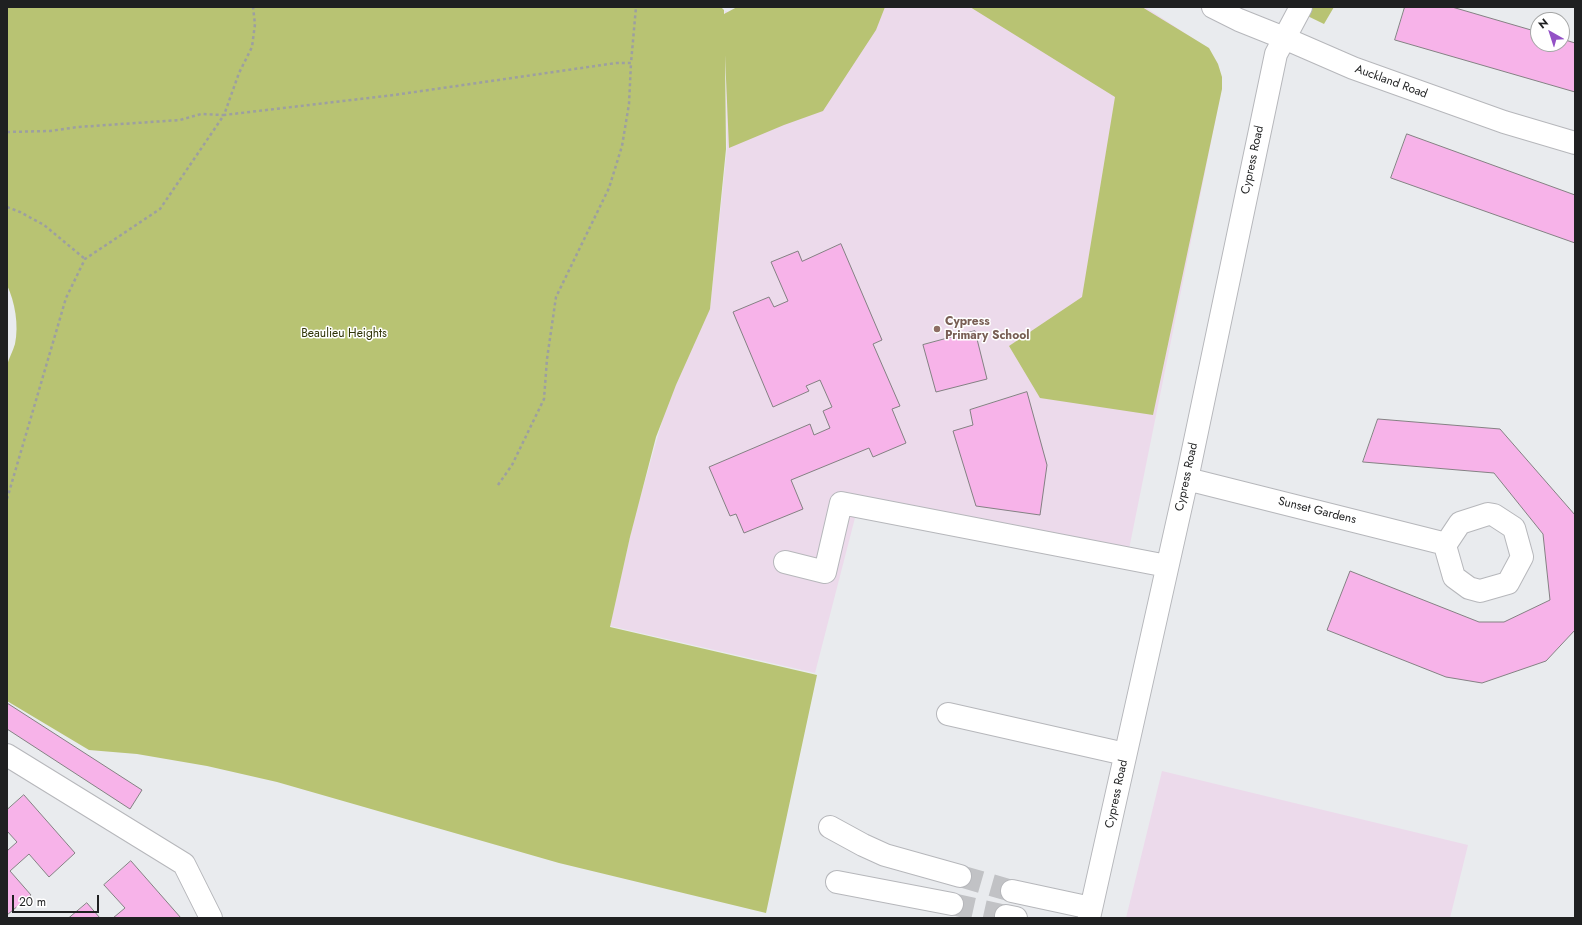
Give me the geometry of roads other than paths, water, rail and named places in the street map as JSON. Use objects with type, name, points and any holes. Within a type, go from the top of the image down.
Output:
[{"type":"street","name":"Auckland Road","points":[[1213,7],[1239,20],[1353,68],[1504,122],[1575,143]]},
{"type":"street","name":"Cypress Road","points":[[1090,913],[1187,479],[1276,54],[1301,7]]},
{"type":"street","name":"Sunset Gardens","points":[[1187,479],[1446,544]]},
{"type":"street","points":[[785,562],[825,572],[841,503],[1168,566]]},
{"type":"street","points":[[948,714],[1126,754]]},
{"type":"street","points":[[7,755],[184,864],[211,918]]},
{"type":"street","points":[[830,827],[863,845],[885,854],[960,876]]},
{"type":"street","points":[[837,882],[952,904]]},
{"type":"street","points":[[1012,890],[1090,913]]},
{"type":"tunnel","points":[[960,876],[1012,891]]},
{"type":"tunnel","points":[[952,904],[1006,916]]},
{"type":"place","name":"Cypress Primary School","points":[[937,329]]},
{"type":"park label","name":"Beaulieu Heights","points":[[344,334]]}]
